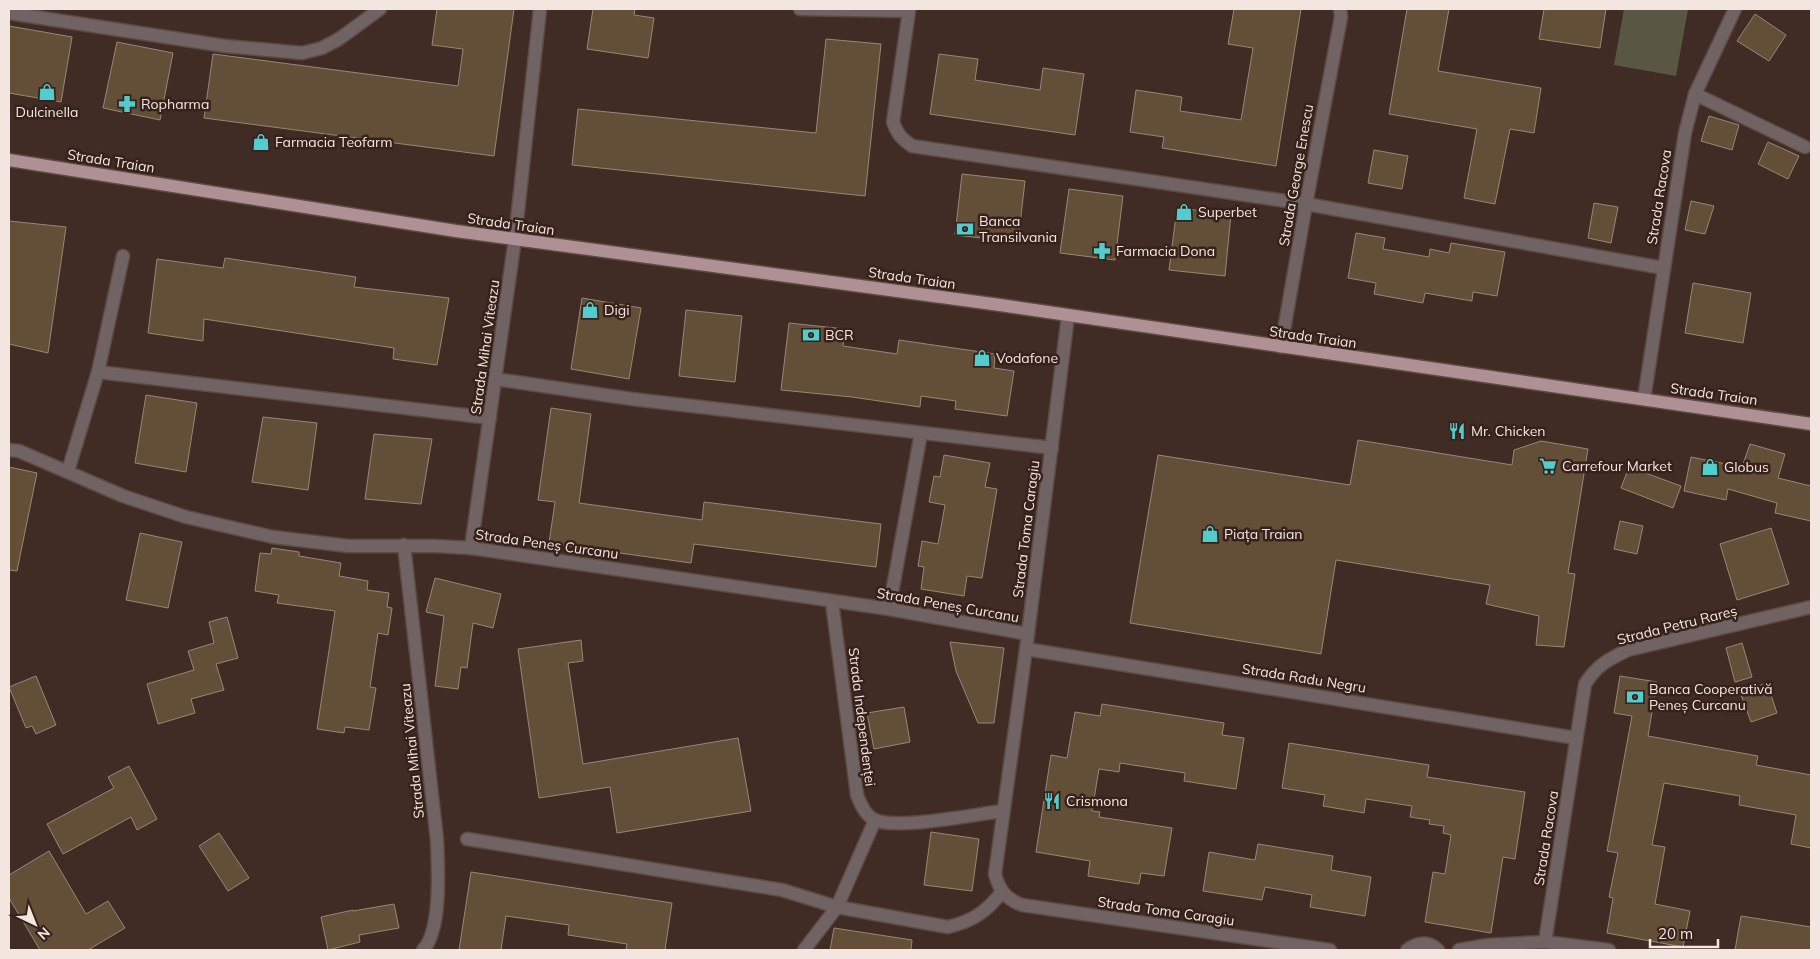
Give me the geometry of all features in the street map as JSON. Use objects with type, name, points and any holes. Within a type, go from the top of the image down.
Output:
[{"type":"main road","name":"Strada Traian","points":[[9,160],[515,239],[1068,316],[1811,424]]},
{"type":"street","points":[[9,13],[225,46],[302,54],[322,48],[339,39],[380,9]]},
{"type":"street","name":"Strada Mihai Viteazu","points":[[471,548],[515,239],[540,9]]},
{"type":"street","points":[[800,9],[909,11],[893,122],[896,132],[902,140],[912,146],[1306,204],[1664,268]]},
{"type":"street","name":"Strada George Enescu","points":[[1280,347],[1341,17],[1340,9]]},
{"type":"street","name":"Strada Racova","points":[[1644,399],[1685,133],[1695,94],[1735,9]]},
{"type":"street","points":[[1695,94],[1805,147]]},
{"type":"street","points":[[68,471],[98,372],[122,256]]},
{"type":"street","name":"Strada Toma Caragiu","points":[[1068,316],[1028,634],[995,874],[998,885],[1002,892],[1012,901],[1022,905],[1330,950]]},
{"type":"street","points":[[98,372],[490,418]]},
{"type":"street","points":[[495,379],[632,399],[1052,448]]},
{"type":"street","points":[[889,609],[921,433]]},
{"type":"street","name":"Strada Peneș Curcanu","points":[[9,450],[19,451],[124,496],[186,517],[273,537],[348,546],[404,545],[471,548],[889,609],[1028,634]]},
{"type":"street","name":"Strada Mihai Viteazu","points":[[404,545],[437,840],[438,872],[434,927],[429,944],[423,950]]},
{"type":"street","name":"Strada Independenței","points":[[832,602],[857,795],[864,811],[875,820]]},
{"type":"street","name":"Strada Petru Rareș","points":[[1576,738],[1584,684],[1591,674],[1606,661],[1628,650],[1811,608]]},
{"type":"street","name":"Strada Radu Negru","points":[[1026,649],[1576,738]]},
{"type":"street","name":"Strada Racova","points":[[1545,942],[1576,738]]},
{"type":"street","points":[[804,950],[838,907],[875,820],[908,824],[1003,811]]},
{"type":"street","points":[[467,839],[782,890],[838,907],[948,927],[964,923],[980,914],[993,904],[1002,892]]},
{"type":"street","points":[[1459,950],[1488,945],[1545,942],[1609,950]]},
{"type":"street","points":[[1407,950],[1414,945],[1428,944],[1438,950]]},
{"type":"shaded area","points":[[1624,9],[1688,9],[1676,76],[1614,65]]},
{"type":"building","points":[[437,9],[514,9],[494,156],[204,118],[213,54],[458,86],[463,49],[432,45]]},
{"type":"building","points":[[593,9],[635,9],[634,15],[654,18],[648,58],[587,49]]},
{"type":"building","points":[[1234,9],[1301,9],[1276,166],[1162,148],[1164,137],[1130,132],[1136,90],[1182,97],[1180,111],[1241,120],[1253,48],[1228,44]]},
{"type":"building","points":[[1407,9],[1449,9],[1438,71],[1541,88],[1534,133],[1510,129],[1495,204],[1464,198],[1477,129],[1389,114]]},
{"type":"building","points":[[1544,9],[1606,9],[1600,48],[1539,39]]},
{"type":"building","points":[[1755,14],[1786,35],[1769,61],[1737,41]]},
{"type":"building","points":[[9,26],[72,37],[61,102],[9,93]]},
{"type":"building","points":[[826,39],[881,44],[865,196],[572,165],[578,109],[816,133]]},
{"type":"building","points":[[117,42],[173,53],[160,120],[103,108]]},
{"type":"building","points":[[939,54],[978,59],[975,80],[1040,90],[1043,68],[1084,74],[1075,135],[930,114]]},
{"type":"building","points":[[1709,116],[1739,125],[1732,150],[1701,141]]},
{"type":"building","points":[[1768,142],[1799,156],[1788,179],[1758,164]]},
{"type":"building","points":[[1374,150],[1408,156],[1402,189],[1368,183]]},
{"type":"building","points":[[962,174],[1025,181],[1018,242],[955,235]]},
{"type":"building","points":[[1069,189],[1123,196],[1115,260],[1060,253]]},
{"type":"building","points":[[1691,201],[1714,206],[1705,234],[1685,230]]},
{"type":"building","points":[[1594,203],[1618,207],[1611,243],[1588,238]]},
{"type":"building","points":[[1177,208],[1231,214],[1225,276],[1169,270]]},
{"type":"building","points":[[9,221],[66,227],[48,353],[9,344]]},
{"type":"building","points":[[1356,233],[1385,238],[1383,249],[1429,257],[1430,249],[1449,253],[1451,243],[1505,252],[1497,296],[1473,292],[1472,301],[1425,293],[1423,303],[1374,294],[1376,283],[1348,278]]},
{"type":"building","points":[[225,258],[356,277],[354,287],[449,298],[437,365],[393,359],[394,348],[204,319],[203,341],[148,333],[157,259],[223,268]]},
{"type":"building","points":[[1693,283],[1751,293],[1743,343],[1685,333]]},
{"type":"building","points":[[582,298],[641,308],[629,379],[571,369]]},
{"type":"building","points":[[686,310],[742,316],[735,382],[679,376]]},
{"type":"building","points":[[789,323],[845,329],[843,346],[897,354],[899,340],[995,354],[994,368],[1014,371],[1007,416],[955,409],[956,401],[921,396],[920,407],[852,397],[781,390]]},
{"type":"building","points":[[146,395],[197,403],[186,472],[135,463]]},
{"type":"building","points":[[551,408],[591,414],[579,503],[702,520],[704,502],[881,524],[876,567],[694,544],[691,563],[549,543],[555,502],[538,500]]},
{"type":"building","points":[[263,417],[317,423],[308,490],[252,482]]},
{"type":"building","points":[[374,434],[432,439],[421,504],[365,499]]},
{"type":"building","points":[[1358,440],[1512,465],[1514,450],[1541,441],[1588,449],[1568,573],[1575,574],[1564,647],[1536,645],[1539,616],[1486,604],[1490,585],[1336,560],[1321,654],[1130,623],[1158,455],[1350,485]]},
{"type":"building","points":[[1750,444],[1785,454],[1778,478],[1811,486],[1811,521],[1775,513],[1777,503],[1728,489],[1726,500],[1684,491],[1691,457],[1742,467]]},
{"type":"building","points":[[944,455],[990,463],[985,487],[997,489],[982,578],[967,576],[964,596],[921,589],[924,567],[918,566],[922,541],[938,544],[945,505],[929,502],[934,476],[940,477]]},
{"type":"building","points":[[9,467],[37,473],[17,571],[9,570]]},
{"type":"building","points":[[1629,467],[1681,486],[1673,508],[1621,488]]},
{"type":"building","points":[[1620,521],[1643,526],[1637,554],[1614,549]]},
{"type":"building","points":[[1771,528],[1789,584],[1737,600],[1720,544]]},
{"type":"building","points":[[140,533],[182,542],[168,608],[126,600]]},
{"type":"building","points":[[272,548],[299,552],[299,556],[341,563],[339,576],[368,581],[367,590],[389,593],[387,607],[392,608],[388,635],[378,633],[370,687],[376,688],[369,730],[345,727],[344,733],[317,729],[335,611],[277,603],[279,595],[255,591],[260,553],[271,554]]},
{"type":"building","points":[[435,578],[501,594],[493,628],[473,623],[467,668],[461,667],[458,689],[435,686],[444,616],[426,612]]},
{"type":"building","points":[[227,617],[238,658],[216,664],[224,690],[191,699],[195,713],[158,724],[147,684],[194,670],[188,651],[214,643],[209,622]]},
{"type":"building","points":[[581,640],[583,661],[568,663],[583,764],[738,738],[751,811],[617,833],[610,787],[539,798],[518,649]]},
{"type":"building","points":[[950,642],[1004,648],[994,723],[978,723],[956,671]]},
{"type":"building","points":[[1742,643],[1752,677],[1735,682],[1726,648]]},
{"type":"building","points":[[36,676],[56,725],[36,734],[32,726],[26,728],[9,687]]},
{"type":"building","points":[[1620,676],[1657,682],[1648,736],[1758,756],[1756,765],[1811,775],[1811,848],[1791,844],[1796,815],[1739,805],[1740,796],[1664,783],[1652,845],[1665,847],[1655,904],[1690,911],[1683,947],[1607,933],[1613,898],[1609,897],[1618,853],[1607,851],[1632,716],[1614,713]]},
{"type":"building","points":[[1767,683],[1777,713],[1751,722],[1740,692]]},
{"type":"building","points":[[1102,704],[1224,723],[1222,735],[1244,738],[1236,789],[1184,781],[1185,773],[1120,763],[1119,772],[1099,769],[1092,811],[1100,812],[1099,817],[1172,828],[1164,876],[1141,873],[1139,884],[1088,876],[1090,861],[1036,852],[1051,755],[1067,758],[1075,712],[1100,716]]},
{"type":"building","points":[[904,707],[910,742],[874,749],[867,713]]},
{"type":"building","points":[[1289,743],[1429,765],[1427,777],[1525,792],[1515,859],[1503,857],[1491,933],[1425,922],[1433,872],[1445,874],[1451,835],[1443,833],[1444,826],[1429,824],[1430,820],[1410,817],[1412,806],[1366,799],[1364,813],[1323,806],[1325,795],[1282,788]]},
{"type":"building","points":[[129,766],[157,819],[137,830],[131,817],[63,854],[47,824],[114,788],[108,777]]},
{"type":"building","points":[[931,832],[979,839],[972,891],[924,885]]},
{"type":"building","points":[[219,833],[249,878],[228,891],[199,846]]},
{"type":"building","points":[[1258,844],[1333,856],[1331,870],[1371,877],[1365,916],[1310,907],[1312,895],[1265,887],[1262,900],[1203,891],[1209,852],[1255,860]]},
{"type":"building","points":[[49,851],[86,914],[108,901],[125,928],[88,950],[40,950],[9,898],[9,875]]},
{"type":"building","points":[[471,872],[672,903],[665,950],[626,950],[627,944],[568,935],[569,925],[506,916],[501,950],[459,950]]},
{"type":"building","points":[[394,904],[399,928],[359,935],[360,942],[328,950],[321,917]]},
{"type":"building","points":[[1741,916],[1811,927],[1811,950],[1735,950]]},
{"type":"building","points":[[834,928],[912,940],[911,950],[830,950]]},
{"type":"place","name":"Dulcinella","points":[[47,92]]},
{"type":"place","name":"Ropharma","points":[[127,104]]},
{"type":"place","name":"Farmacia Teofarm","points":[[261,142]]},
{"type":"place","name":"Superbet","points":[[1184,212]]},
{"type":"place","name":"Banca Transilvania","points":[[965,229]]},
{"type":"place","name":"Farmacia Dona","points":[[1102,251]]},
{"type":"place","name":"Digi","points":[[590,310]]},
{"type":"place","name":"BCR","points":[[811,335]]},
{"type":"place","name":"Vodafone","points":[[982,358]]},
{"type":"place","name":"Mr. Chicken","points":[[1457,431]]},
{"type":"place","name":"Carrefour Market","points":[[1548,466]]},
{"type":"place","name":"Globus","points":[[1710,467]]},
{"type":"place","name":"Piața Traian","points":[[1210,534]]},
{"type":"place","name":"Banca Cooperativă Peneș Curcanu","points":[[1635,697]]},
{"type":"place","name":"Crismona","points":[[1052,801]]}]
